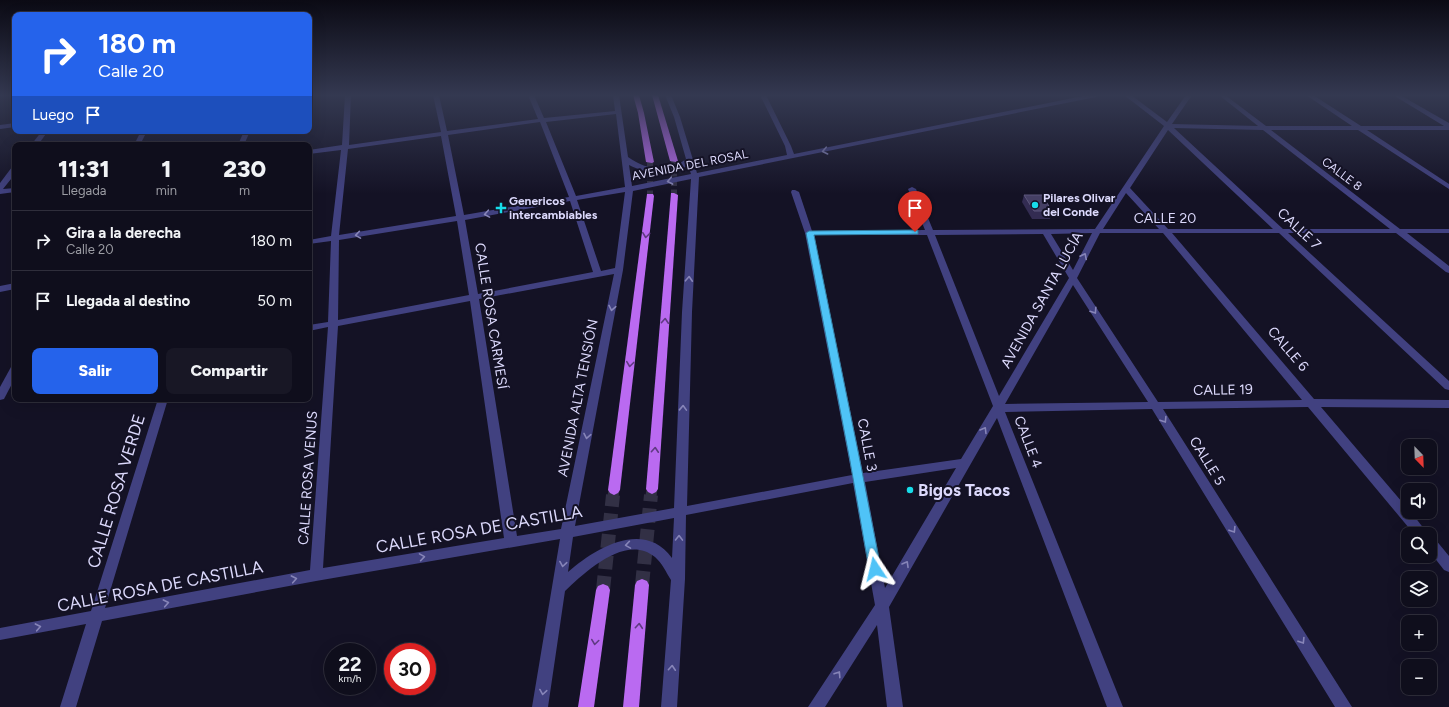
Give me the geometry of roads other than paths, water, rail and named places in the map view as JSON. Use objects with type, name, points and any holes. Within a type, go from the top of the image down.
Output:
[{"type":"main road","points":[[644,128],[650,162]]},
{"type":"main road","points":[[664,128],[674,161]]},
{"type":"main road","points":[[652,489],[674,195]]},
{"type":"main road","points":[[614,490],[650,196]]},
{"type":"main road","points":[[631,707],[642,585]]},
{"type":"main road","points":[[586,707],[603,590]]},
{"type":"street","name":"CALLE ROSA VENUS","points":[[316,575],[332,324],[335,238],[346,128]]},
{"type":"street","name":"CALLE ROSA CARMESÍ","points":[[444,128],[474,298],[511,542]]},
{"type":"street","points":[[312,152],[483,128]]},
{"type":"street","points":[[546,128],[574,199],[598,274]]},
{"type":"street","name":"AVENIDA ALTA TENSIÓN","points":[[540,707],[568,533],[619,270],[629,189],[621,128]]},
{"type":"street","points":[[669,707],[678,579],[679,512],[687,312],[695,176],[680,128]]},
{"type":"street","points":[[779,128],[788,146],[791,157]]},
{"type":"street","name":"AVENIDA DEL ROSAL","points":[[312,242],[629,189],[934,128]]},
{"type":"street","name":"AVENIDA SANTA LUCÍA","points":[[816,707],[882,606],[1073,278],[1096,231],[1167,128]]},
{"type":"street","name":"CALLE 7","points":[[1170,128],[1282,230],[1449,387]]},
{"type":"street","points":[[1264,128],[1359,128],[1449,187]]},
{"type":"street","name":"CALLE 8","points":[[1264,128],[1449,270]]},
{"type":"street","points":[[36,142],[43,134]]},
{"type":"street","points":[[626,159],[636,167],[657,171],[678,167],[690,160]]},
{"type":"street","points":[[0,188],[12,173]]},
{"type":"street","name":"CALLE 6","points":[[1126,188],[1166,232],[1313,403],[1416,527]]},
{"type":"street","name":"CALLE 4","points":[[912,189],[1115,707]]},
{"type":"street","points":[[0,192],[12,190]]},
{"type":"street","name":"CALLE 3","points":[[795,192],[809,233],[858,478],[882,606],[895,707]]},
{"type":"street","name":"CALLE 20","points":[[809,233],[1045,231],[1166,232],[1282,230],[1449,231]]},
{"type":"street","name":"CALLE 5","points":[[1045,231],[1073,278],[1155,405],[1344,707]]},
{"type":"street","points":[[312,327],[619,270]]},
{"type":"street","points":[[0,288],[12,286]]},
{"type":"street","points":[[0,396],[12,374]]},
{"type":"street","name":"CALLE ROSA VERDE","points":[[68,707],[162,402]]},
{"type":"street","name":"CALLE 19","points":[[998,408],[1313,403],[1449,404]]},
{"type":"street","name":"CALLE ROSA DE CASTILLA","points":[[0,634],[316,575],[568,533],[858,478],[964,463]]},
{"type":"street","points":[[559,588],[579,569],[596,557],[622,546],[636,544],[646,545],[656,550],[663,556],[678,579]]},
{"type":"street","points":[[1437,551],[1449,566]]},
{"type":"tunnel","points":[[674,161],[674,195]]},
{"type":"tunnel","points":[[650,162],[650,196]]},
{"type":"tunnel","points":[[651,496],[652,489]]},
{"type":"tunnel","points":[[613,496],[614,490]]},
{"type":"tunnel","points":[[603,590],[613,495]]},
{"type":"tunnel","points":[[642,585],[651,495]]},
{"type":"place","name":"Pilares Olivar del Conde","points":[[1035,205]]},
{"type":"place","name":"Genericos intercambiables","points":[[501,208]]},
{"type":"place","name":"Bigos Tacos","points":[[910,490]]}]
